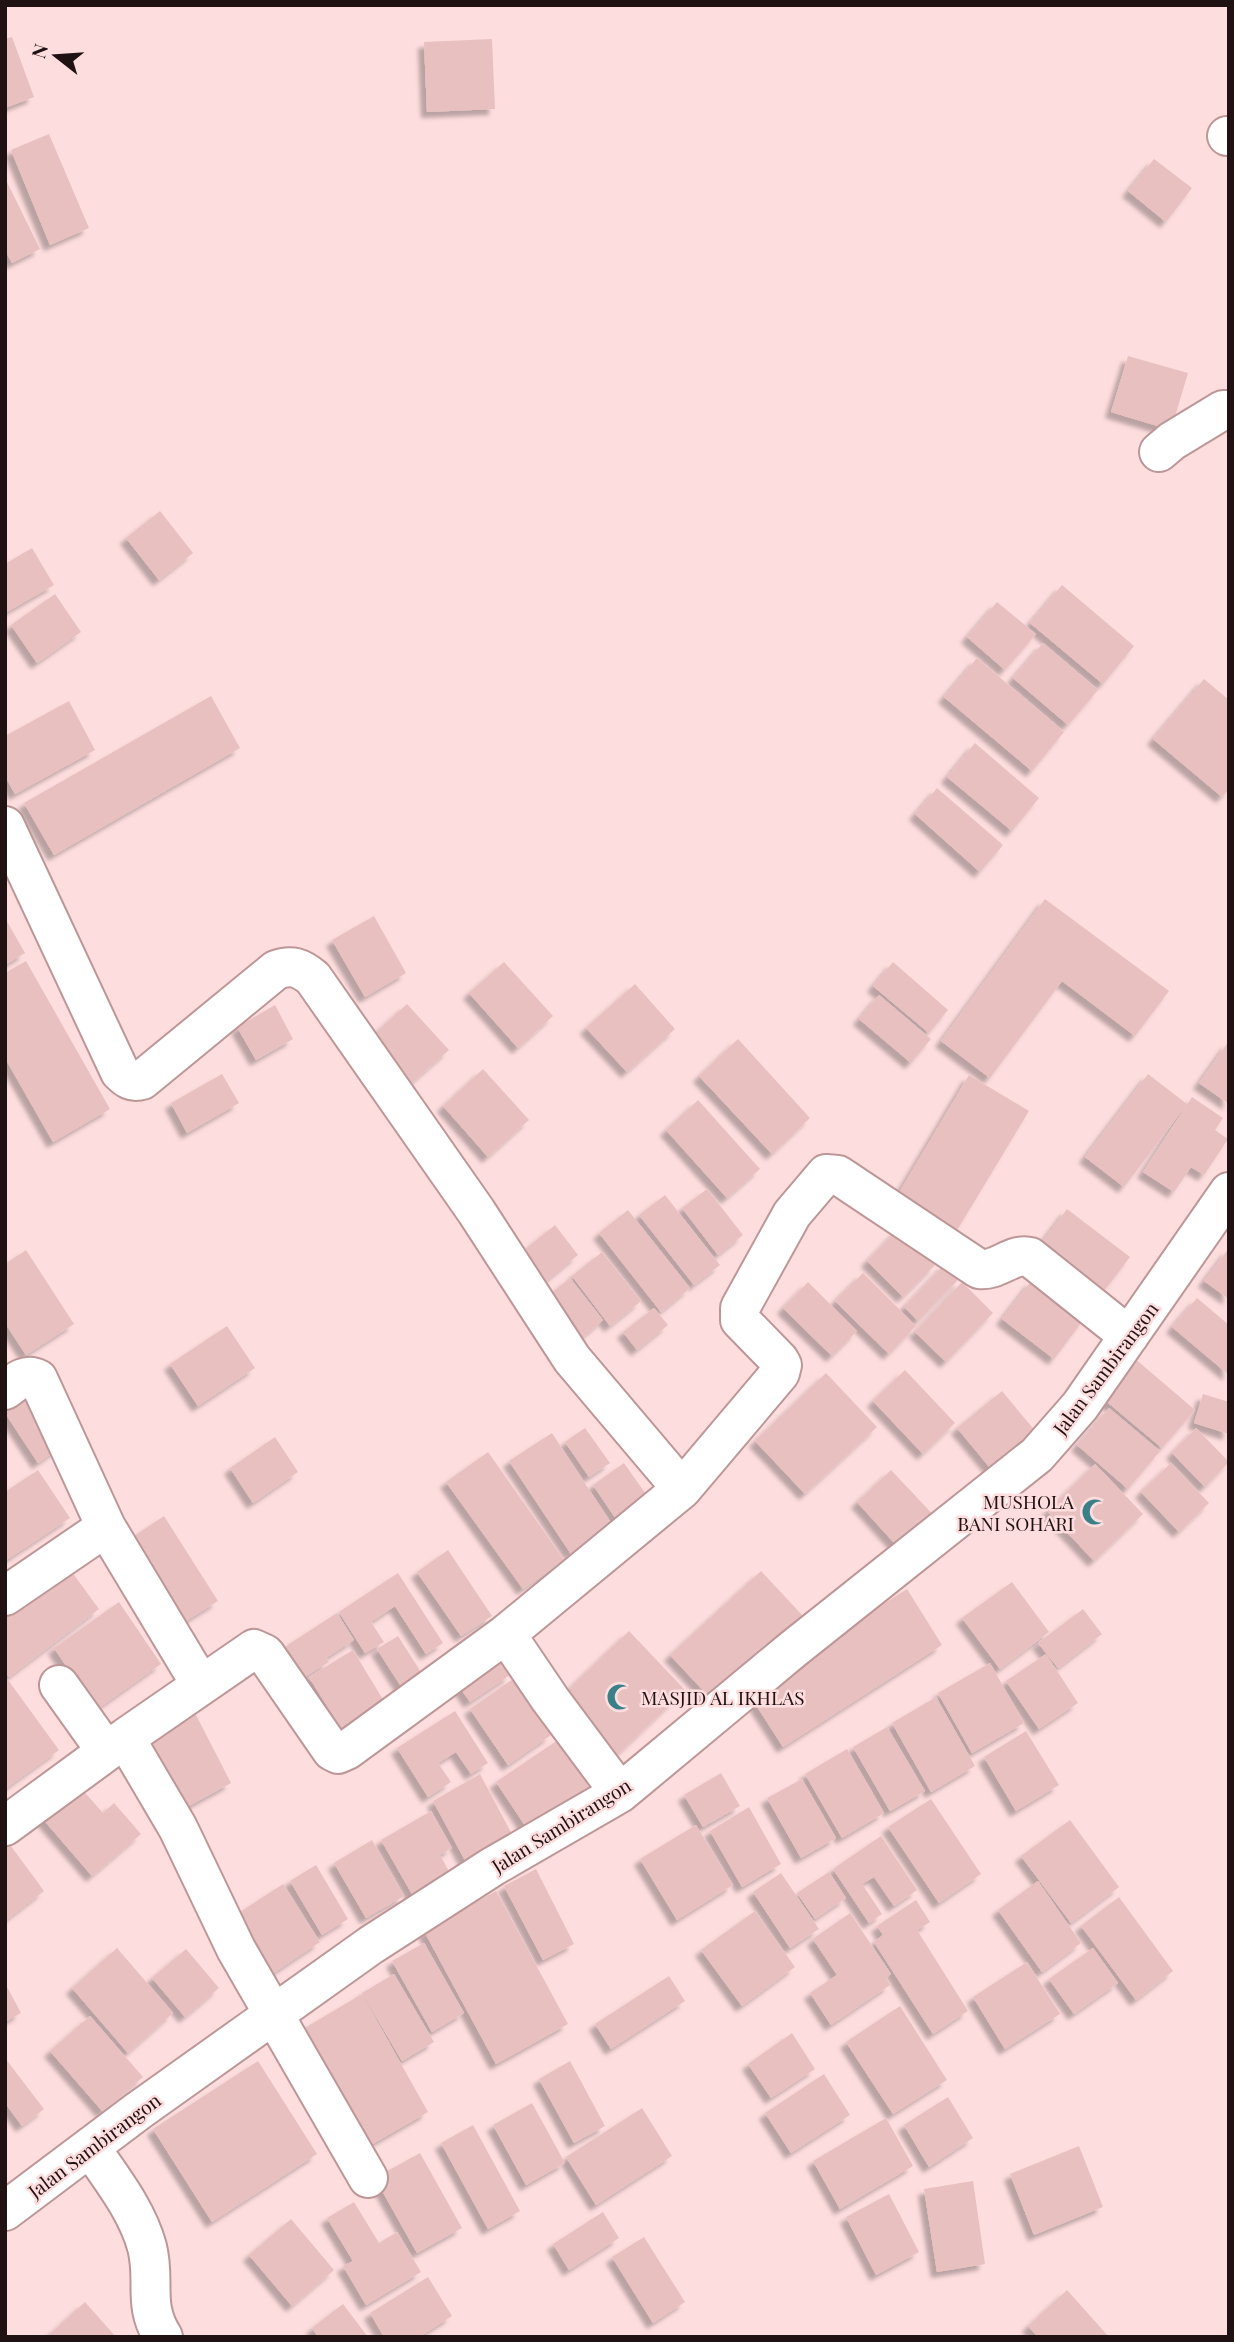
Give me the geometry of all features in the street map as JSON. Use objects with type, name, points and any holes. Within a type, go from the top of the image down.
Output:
[{"type":"street","points":[[1158,452],[1223,410],[1229,410]]},
{"type":"street","points":[[5,826],[120,1072],[126,1079],[136,1082],[142,1080],[276,970],[294,966],[313,978],[454,1179],[572,1359],[682,1489]]},
{"type":"street","points":[[5,1826],[116,1744],[251,1651],[261,1651],[332,1751],[338,1754],[506,1634],[682,1489],[780,1373],[782,1365],[779,1360],[740,1320],[740,1308],[792,1214],[826,1174],[838,1175],[979,1269],[987,1269],[1022,1255],[1030,1257],[1129,1336]]},
{"type":"street","name":"Jalan Sambirangon","points":[[5,2211],[138,2111],[371,1945],[481,1874],[620,1793],[792,1650],[1037,1455],[1080,1406],[1229,1192]]},
{"type":"street","points":[[5,1390],[22,1378],[34,1377],[38,1380],[106,1527],[201,1685]]},
{"type":"street","points":[[5,1596],[106,1527]]},
{"type":"street","points":[[506,1634],[550,1699],[620,1793]]},
{"type":"street","points":[[59,1685],[116,1744],[178,1828],[222,1924],[368,2178]]},
{"type":"street","points":[[90,2147],[127,2202],[146,2245],[152,2272],[149,2297],[155,2325],[163,2337]]},
{"type":"building","points":[[12,37],[34,97],[5,108],[5,39]]},
{"type":"building","points":[[492,39],[495,109],[427,112],[424,42]]},
{"type":"building","points":[[49,134],[89,228],[50,245],[11,150]]},
{"type":"building","points":[[1154,159],[1192,188],[1166,222],[1128,191]]},
{"type":"building","points":[[5,178],[40,249],[12,263],[5,250]]},
{"type":"building","points":[[1128,356],[1188,373],[1171,430],[1111,412]]},
{"type":"building","points":[[160,511],[193,553],[159,580],[126,538]]},
{"type":"building","points":[[32,548],[54,585],[5,613],[5,564]]},
{"type":"building","points":[[1062,585],[1134,646],[1103,684],[1030,623]]},
{"type":"building","points":[[55,594],[81,632],[37,663],[11,625]]},
{"type":"building","points":[[997,602],[1036,634],[1005,670],[967,637]]},
{"type":"building","points":[[1043,643],[1098,690],[1068,725],[1013,678]]},
{"type":"building","points":[[977,658],[1064,732],[1032,771],[944,697]]},
{"type":"building","points":[[1204,679],[1229,700],[1229,789],[1222,797],[1153,739]]},
{"type":"building","points":[[211,696],[240,748],[54,855],[24,803]]},
{"type":"building","points":[[69,701],[95,750],[15,794],[5,776],[5,736]]},
{"type":"building","points":[[975,743],[1039,798],[1012,831],[947,777]]},
{"type":"building","points":[[937,788],[1003,845],[980,872],[915,814]]},
{"type":"building","points":[[1045,899],[1169,991],[1135,1036],[1062,981],[990,1078],[941,1041]]},
{"type":"building","points":[[374,916],[406,973],[365,997],[332,940]]},
{"type":"building","points":[[5,918],[25,953],[5,965]]},
{"type":"building","points":[[26,961],[110,1109],[53,1142],[5,1058],[5,973]]},
{"type":"building","points":[[504,962],[553,1016],[518,1048],[469,993]]},
{"type":"building","points":[[893,962],[948,1010],[929,1033],[873,986]]},
{"type":"building","points":[[635,984],[675,1029],[627,1072],[586,1028]]},
{"type":"building","points":[[879,995],[931,1039],[911,1063],[859,1019]]},
{"type":"building","points":[[407,1004],[449,1050],[406,1088],[365,1042]]},
{"type":"building","points":[[275,1005],[293,1039],[256,1060],[237,1027]]},
{"type":"building","points":[[738,1039],[810,1118],[772,1154],[699,1076]]},
{"type":"building","points":[[1229,1041],[1229,1104],[1199,1083]]},
{"type":"building","points":[[483,1069],[529,1120],[488,1157],[443,1106]]},
{"type":"building","points":[[222,1074],[239,1103],[187,1133],[171,1103]]},
{"type":"building","points":[[1148,1074],[1187,1104],[1124,1187],[1085,1157]]},
{"type":"building","points":[[969,1075],[1029,1111],[956,1232],[897,1196]]},
{"type":"building","points":[[1192,1097],[1223,1118],[1215,1130],[1228,1139],[1204,1175],[1191,1167],[1174,1192],[1143,1172]]},
{"type":"building","points":[[698,1100],[760,1169],[727,1198],[666,1130]]},
{"type":"building","points":[[707,1189],[743,1235],[718,1255],[682,1208]]},
{"type":"building","points":[[665,1195],[720,1265],[694,1285],[639,1215]]},
{"type":"building","points":[[1067,1209],[1130,1257],[1097,1300],[1034,1253]]},
{"type":"building","points":[[628,1210],[690,1288],[661,1312],[599,1233]]},
{"type":"building","points":[[555,1225],[578,1255],[537,1288],[513,1259]]},
{"type":"building","points":[[898,1229],[935,1265],[903,1297],[867,1261]]},
{"type":"building","points":[[1229,1248],[1229,1299],[1204,1281]]},
{"type":"building","points":[[26,1250],[74,1324],[26,1355],[5,1323],[5,1264]]},
{"type":"building","points":[[602,1252],[641,1301],[610,1326],[572,1276]]},
{"type":"building","points":[[945,1264],[959,1279],[918,1321],[904,1307]]},
{"type":"building","points":[[863,1273],[916,1326],[889,1354],[835,1301]]},
{"type":"building","points":[[570,1278],[603,1320],[582,1338],[567,1319],[542,1301]]},
{"type":"building","points":[[1032,1280],[1084,1319],[1054,1359],[1002,1319]]},
{"type":"building","points":[[808,1282],[857,1331],[832,1356],[783,1308]]},
{"type":"building","points":[[962,1282],[993,1313],[946,1362],[915,1332]]},
{"type":"building","points":[[1197,1298],[1229,1325],[1229,1375],[1172,1327]]},
{"type":"building","points":[[654,1308],[668,1325],[637,1350],[623,1332]]},
{"type":"building","points":[[227,1326],[255,1368],[198,1406],[170,1364]]},
{"type":"building","points":[[1133,1357],[1195,1410],[1162,1448],[1100,1396]]},
{"type":"building","points":[[905,1370],[955,1423],[923,1454],[873,1401]]},
{"type":"building","points":[[826,1373],[877,1427],[805,1494],[755,1441]]},
{"type":"building","points":[[1002,1391],[1041,1438],[996,1475],[957,1428]]},
{"type":"building","points":[[1203,1394],[1229,1402],[1229,1434],[1194,1423]]},
{"type":"building","points":[[25,1398],[58,1449],[38,1463],[5,1413]]},
{"type":"building","points":[[1109,1408],[1160,1451],[1128,1489],[1077,1445]]},
{"type":"building","points":[[585,1428],[610,1463],[589,1477],[565,1442]]},
{"type":"building","points":[[1196,1428],[1229,1462],[1205,1487],[1172,1453]]},
{"type":"building","points":[[552,1433],[613,1526],[571,1554],[509,1461]]},
{"type":"building","points":[[275,1437],[298,1472],[253,1503],[230,1468]]},
{"type":"building","points":[[488,1452],[564,1560],[523,1589],[446,1482]]},
{"type":"building","points":[[624,1463],[650,1500],[618,1522],[593,1485]]},
{"type":"building","points":[[1171,1463],[1209,1503],[1179,1532],[1141,1492]]},
{"type":"building","name":"MUSHOLA BANI SOHARI","points":[[1095,1464],[1143,1514],[1094,1561],[1047,1511]]},
{"type":"building","points":[[38,1470],[70,1518],[5,1561],[5,1492]]},
{"type":"building","points":[[891,1470],[941,1523],[906,1556],[857,1502]]},
{"type":"building","points":[[164,1516],[218,1601],[178,1626],[125,1542]]},
{"type":"building","points":[[448,1550],[492,1616],[461,1636],[417,1572]]},
{"type":"building","points":[[69,1568],[99,1609],[9,1677],[5,1673],[5,1615]]},
{"type":"building","points":[[761,1571],[803,1616],[712,1700],[670,1655]]},
{"type":"building","points":[[398,1573],[443,1643],[426,1654],[395,1606],[371,1622],[384,1642],[365,1653],[339,1612]]},
{"type":"building","points":[[1012,1582],[1049,1632],[1000,1669],[962,1618]]},
{"type":"building","points":[[907,1589],[942,1645],[783,1747],[747,1691]]},
{"type":"building","points":[[119,1602],[161,1664],[96,1710],[54,1648]]},
{"type":"building","points":[[1083,1609],[1102,1634],[1058,1668],[1038,1643]]},
{"type":"building","points":[[337,1613],[354,1640],[326,1658],[329,1662],[305,1677],[286,1646]]},
{"type":"building","name":"MASJID AL IKHLAS","points":[[629,1631],[685,1690],[610,1762],[554,1703]]},
{"type":"building","points":[[398,1636],[424,1677],[404,1691],[377,1649]]},
{"type":"building","points":[[353,1650],[388,1708],[345,1735],[309,1677]]},
{"type":"building","points":[[494,1652],[510,1675],[470,1702],[454,1679]]},
{"type":"building","points":[[1046,1654],[1078,1703],[1039,1729],[1006,1681]]},
{"type":"building","points":[[990,1663],[1024,1723],[972,1753],[938,1693]]},
{"type":"building","points":[[513,1679],[551,1735],[508,1765],[470,1709]]},
{"type":"building","points":[[8,1680],[59,1750],[5,1789],[5,1682]]},
{"type":"building","points":[[936,1697],[975,1766],[931,1792],[892,1723]]},
{"type":"building","points":[[455,1711],[488,1763],[471,1774],[456,1752],[438,1763],[451,1782],[428,1797],[397,1748]]},
{"type":"building","points":[[195,1713],[231,1783],[178,1812],[141,1742]]},
{"type":"building","points":[[887,1727],[925,1791],[890,1811],[853,1747]]},
{"type":"building","points":[[1026,1731],[1059,1785],[1016,1811],[984,1757]]},
{"type":"building","points":[[558,1740],[594,1794],[532,1836],[496,1782]]},
{"type":"building","points":[[847,1749],[884,1813],[842,1838],[805,1774]]},
{"type":"building","points":[[721,1773],[740,1806],[703,1827],[684,1795]]},
{"type":"building","points":[[480,1774],[514,1838],[467,1864],[433,1801]]},
{"type":"building","points":[[802,1779],[836,1838],[801,1858],[767,1798]]},
{"type":"building","points":[[79,1786],[103,1813],[114,1803],[141,1834],[92,1876],[42,1818]]},
{"type":"building","points":[[931,1799],[981,1874],[939,1903],[888,1827]]},
{"type":"building","points":[[749,1807],[781,1864],[742,1887],[710,1831]]},
{"type":"building","points":[[431,1811],[452,1848],[440,1855],[457,1886],[420,1908],[381,1840]]},
{"type":"building","points":[[1070,1820],[1119,1887],[1071,1923],[1021,1856]]},
{"type":"building","points":[[696,1825],[733,1885],[677,1920],[640,1859]]},
{"type":"building","points":[[881,1836],[917,1890],[894,1906],[874,1877],[862,1884],[882,1914],[869,1923],[833,1869]]},
{"type":"building","points":[[372,1840],[404,1896],[366,1918],[334,1863]]},
{"type":"building","points":[[8,1842],[44,1891],[5,1921],[5,1844]]},
{"type":"building","points":[[316,1865],[348,1919],[322,1935],[290,1881]]},
{"type":"building","points":[[536,1869],[574,1944],[543,1960],[504,1886]]},
{"type":"building","points":[[829,1872],[846,1898],[815,1919],[797,1893]]},
{"type":"building","points":[[781,1873],[819,1929],[790,1948],[753,1892]]},
{"type":"building","points":[[1038,1881],[1081,1943],[1042,1972],[998,1910]]},
{"type":"building","points":[[283,1884],[320,1942],[269,1976],[231,1918]]},
{"type":"building","points":[[496,1891],[568,2024],[496,2064],[424,1931]]},
{"type":"building","points":[[1119,1897],[1173,1971],[1136,2000],[1081,1926]]},
{"type":"building","points":[[916,1900],[930,1922],[917,1930],[968,2011],[933,2034],[874,1942],[883,1935],[877,1926]]},
{"type":"building","points":[[755,1911],[795,1967],[742,2006],[701,1950]]},
{"type":"building","points":[[850,1913],[891,1974],[886,1978],[890,1985],[831,2025],[810,1993],[837,1975],[813,1939]]},
{"type":"building","points":[[424,1943],[464,2013],[432,2032],[392,1961]]},
{"type":"building","points":[[117,1948],[173,2013],[128,2053],[72,1988]]},
{"type":"building","points":[[1093,1948],[1118,1983],[1074,2014],[1049,1979]]},
{"type":"building","points":[[186,1949],[219,1988],[185,2017],[152,1978]]},
{"type":"building","points":[[1027,1962],[1060,2014],[1005,2049],[973,1997]]},
{"type":"building","points":[[394,1974],[434,2042],[402,2061],[362,1993]]},
{"type":"building","points":[[669,1976],[685,2001],[611,2049],[595,2024]]},
{"type":"building","points":[[5,1983],[21,2013],[5,2022]]},
{"type":"building","points":[[362,1994],[428,2112],[369,2146],[303,2029]]},
{"type":"building","points":[[900,2006],[947,2080],[893,2114],[846,2042]]},
{"type":"building","points":[[90,2016],[143,2077],[103,2112],[50,2051]]},
{"type":"building","points":[[792,2033],[815,2069],[771,2098],[748,2064]]},
{"type":"building","points":[[5,2058],[44,2109],[22,2126],[5,2103]]},
{"type":"building","points":[[258,2061],[317,2154],[212,2222],[153,2129]]},
{"type":"building","points":[[570,2061],[605,2126],[574,2143],[539,2079]]},
{"type":"building","points":[[824,2074],[850,2115],[791,2153],[765,2113]]},
{"type":"building","points":[[948,2097],[973,2138],[929,2167],[904,2125]]},
{"type":"building","points":[[532,2103],[565,2163],[526,2185],[493,2125]]},
{"type":"building","points":[[642,2108],[672,2156],[596,2205],[566,2157]]},
{"type":"building","points":[[886,2118],[913,2166],[840,2209],[813,2161]]},
{"type":"building","points":[[473,2125],[520,2211],[488,2229],[441,2143]]},
{"type":"building","points":[[1079,2146],[1103,2207],[1034,2235],[1010,2174]]},
{"type":"building","points":[[420,2153],[462,2228],[417,2253],[375,2178]]},
{"type":"building","points":[[973,2181],[985,2264],[937,2272],[924,2189]]},
{"type":"building","points":[[889,2194],[919,2252],[876,2275],[846,2217]]},
{"type":"building","points":[[354,2202],[379,2243],[397,2232],[421,2272],[366,2305],[343,2266],[353,2261],[327,2218]]},
{"type":"building","points":[[603,2212],[619,2238],[569,2270],[553,2244]]},
{"type":"building","points":[[291,2219],[334,2270],[292,2306],[249,2255]]},
{"type":"building","points":[[644,2237],[685,2302],[653,2323],[612,2257]]},
{"type":"building","points":[[428,2277],[452,2316],[419,2337],[384,2337],[370,2313]]},
{"type":"building","points":[[1067,2290],[1109,2337],[1038,2337],[1028,2326]]},
{"type":"building","points":[[85,2302],[116,2337],[53,2337],[50,2334]]},
{"type":"building","points":[[343,2304],[368,2337],[318,2337],[312,2328]]},
{"type":"place","name":"MUSHOLA BANI SOHARI","points":[[1095,1512]]},
{"type":"place","name":"MASJID AL IKHLAS","points":[[620,1697]]}]
